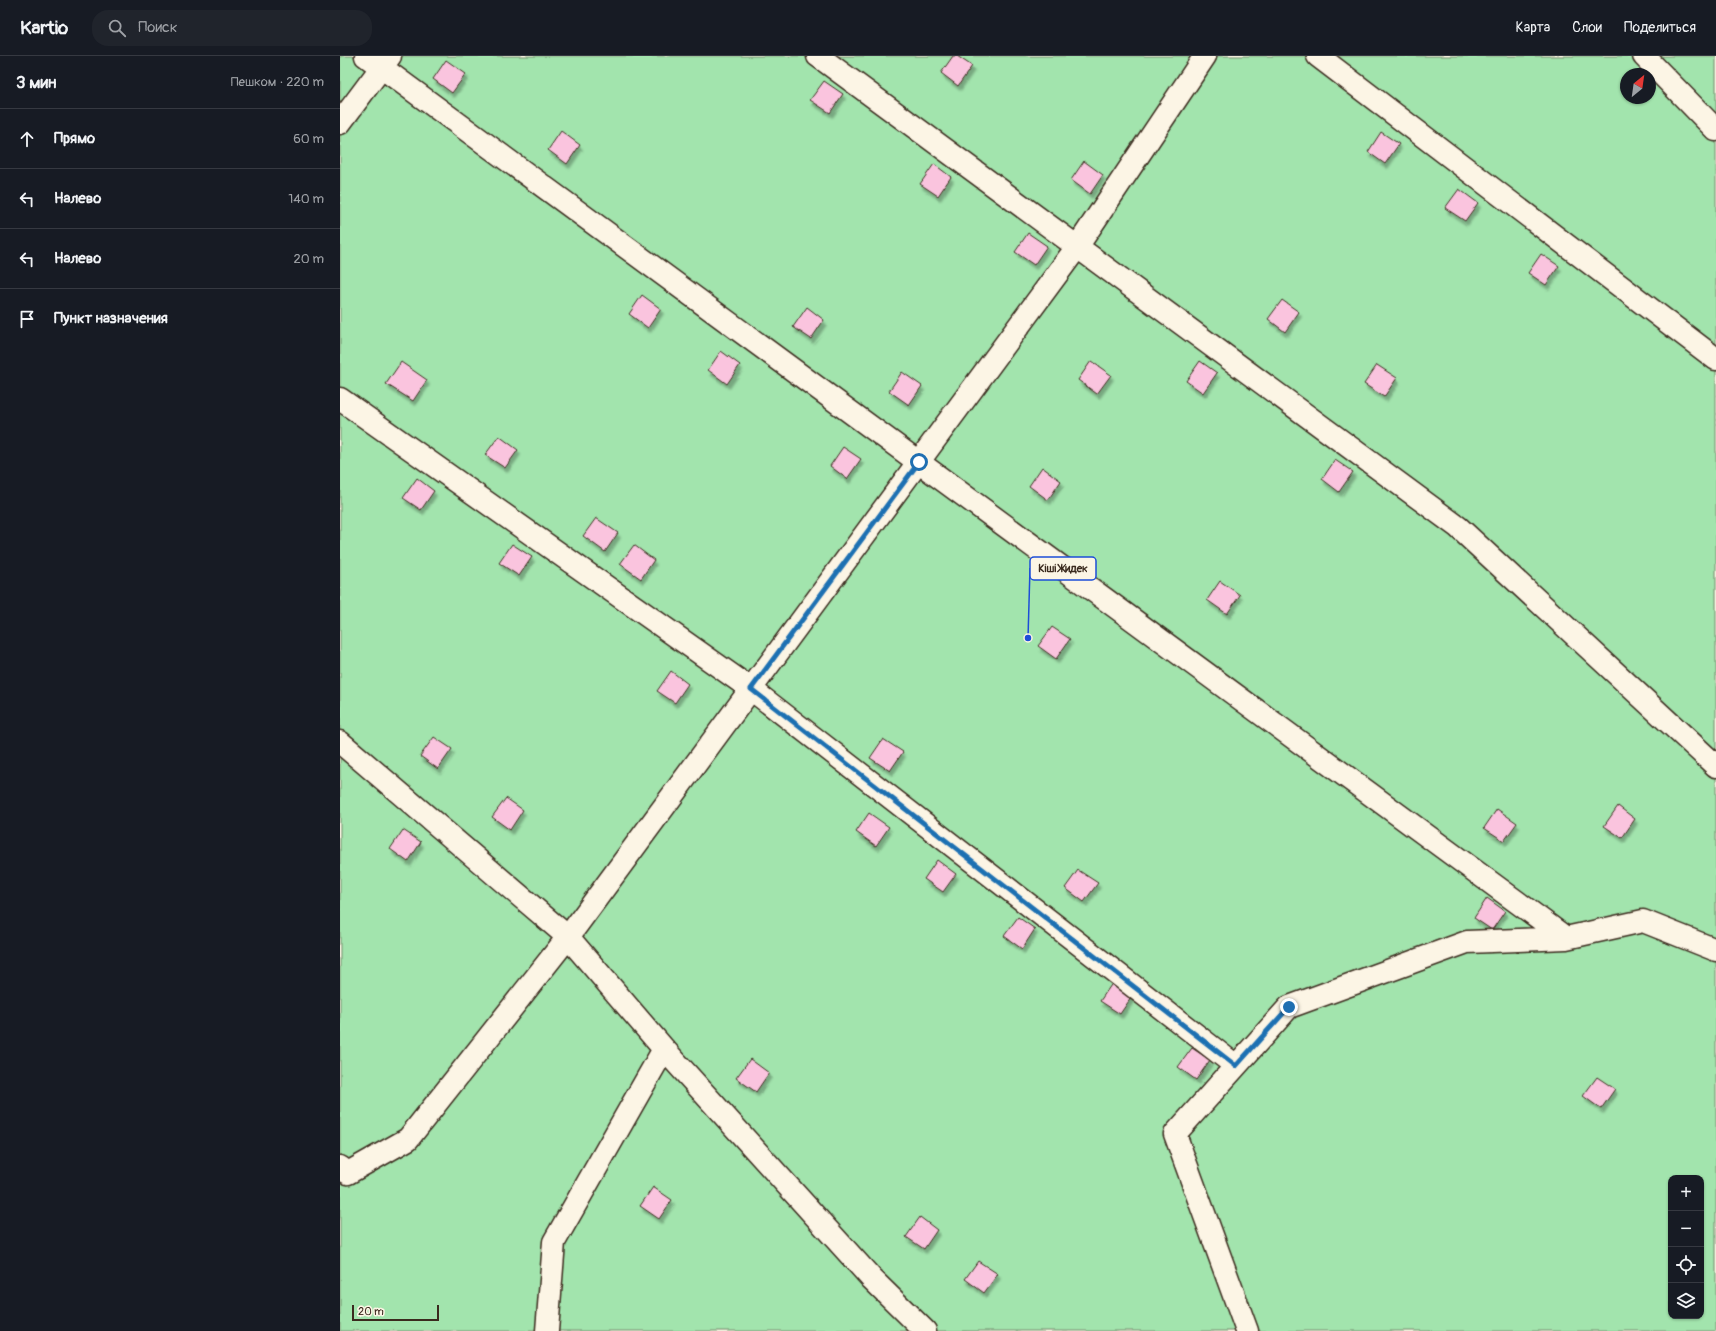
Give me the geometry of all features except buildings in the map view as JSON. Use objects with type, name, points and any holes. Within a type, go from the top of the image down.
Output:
[{"type":"street","points":[[818,56],[1458,528],[1716,766]]},
{"type":"street","points":[[340,1167],[348,1173],[408,1140],[568,937],[1077,247],[1205,56]]},
{"type":"street","points":[[1318,56],[1716,359]]},
{"type":"street","points":[[1644,56],[1716,130]]},
{"type":"street","points":[[340,123],[379,60],[919,462],[1566,938]]},
{"type":"street","points":[[340,399],[751,689],[1236,1066]]},
{"type":"street","points":[[340,742],[568,937],[664,1049],[872,1279],[924,1331]]},
{"type":"street","points":[[1246,1331],[1175,1134],[1289,1007],[1467,942],[1566,938],[1643,921],[1716,950]]},
{"type":"street","points":[[547,1331],[554,1242],[664,1049]]},
{"type":"green space","points":[[340,56],[1716,56],[1716,1331],[340,1331]]},
{"type":"place","name":"Кіші Жидек","points":[[1028,638]]},
{"type":"route","points":[[919,462],[751,689],[1236,1066],[1289,1007]]}]
